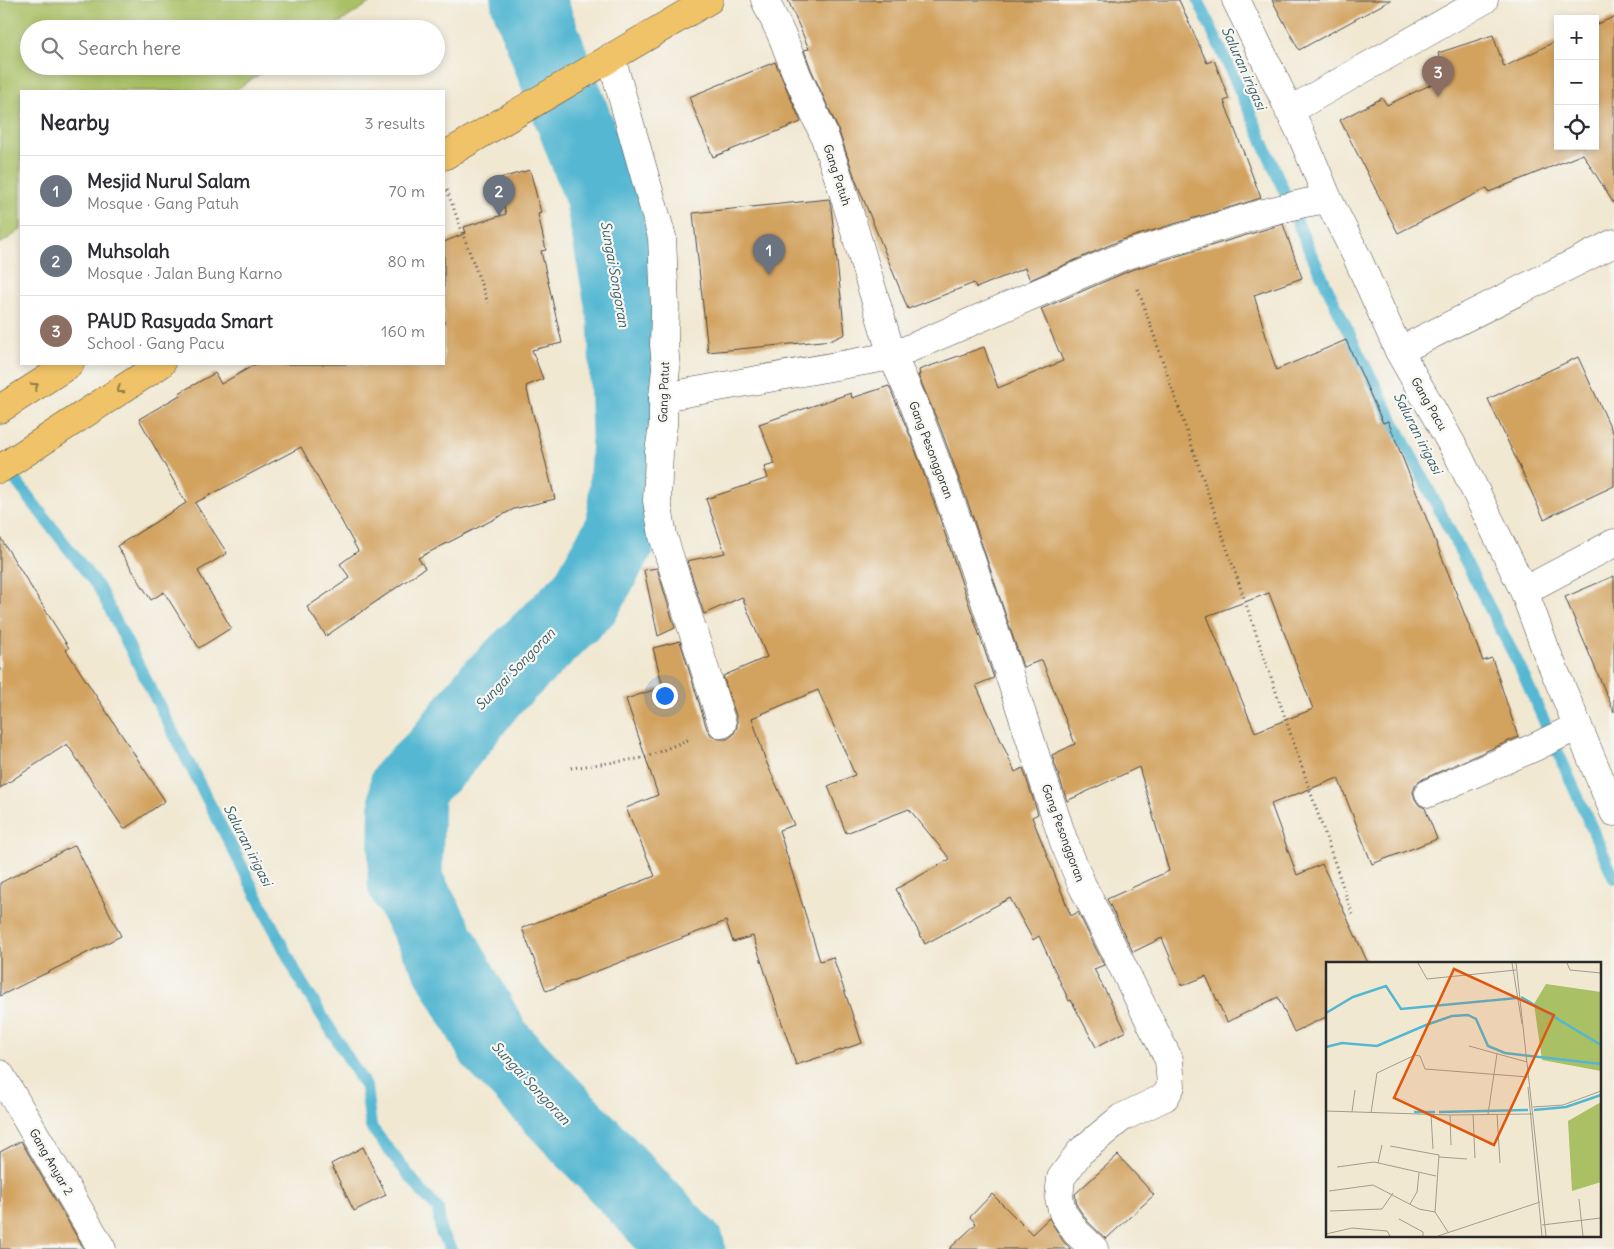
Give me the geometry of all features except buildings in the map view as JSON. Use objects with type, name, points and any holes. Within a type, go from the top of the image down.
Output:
[{"type":"main road","points":[[445,155],[709,0]]},
{"type":"main road","points":[[0,409],[68,365]]},
{"type":"main road","points":[[10,463],[159,365]]},
{"type":"street","name":"Gang Patuh","points":[[765,0],[783,38],[796,75],[824,135],[842,188],[892,356]]},
{"type":"street","name":"Gang Pacu","points":[[1236,0],[1302,136],[1316,201],[1356,255],[1399,351],[1459,457],[1524,591],[1547,654],[1571,730],[1608,780],[1614,812]]},
{"type":"street","points":[[1289,111],[1484,0]]},
{"type":"street","name":"Gang Patut","points":[[611,57],[662,237],[666,368],[663,425],[658,452],[657,501],[662,527],[722,724]]},
{"type":"street","points":[[664,397],[892,356],[1126,255],[1264,213],[1316,201]]},
{"type":"street","points":[[1399,351],[1614,243]]},
{"type":"street","name":"Gang Pesonggoran","points":[[892,356],[925,433],[972,563],[1068,851],[1082,885],[1169,1060],[1171,1086],[1165,1097],[1121,1118],[1080,1152],[1061,1178],[1059,1198],[1063,1213],[1076,1232],[1094,1249]]},
{"type":"street","points":[[1524,591],[1614,543]]},
{"type":"street","points":[[1429,793],[1571,730]]},
{"type":"street","name":"Gang Anyar 2","points":[[0,1074],[102,1249]]},
{"type":"path","points":[[445,186],[488,303]]},
{"type":"path","points":[[1126,255],[1353,916]]},
{"type":"path","points":[[571,768],[644,758],[722,724]]},
{"type":"green space","points":[[0,0],[374,0],[344,20],[20,20],[20,75],[258,75],[236,90],[20,90],[20,231],[0,244]]},
{"type":"waterway","name":"Sungai Songoran","points":[[528,0],[602,195],[625,318],[629,438],[624,528],[585,598],[490,690],[439,755],[407,786],[405,882],[494,1044],[688,1249]]},
{"type":"waterway","name":"Saluran irigasi","points":[[1198,0],[1253,119],[1308,247],[1359,354],[1520,667],[1614,878]]},
{"type":"waterway","name":"Saluran irigasi","points":[[3,464],[99,588],[300,980],[366,1087],[371,1127],[438,1209],[441,1233],[451,1249]]},
{"type":"place","name":"PAUD Rasyada Smart","points":[[1438,97]]},
{"type":"place","name":"Muhsolah","points":[[499,216]]},
{"type":"place","name":"Mesjid Nurul Salam","points":[[769,275]]}]
